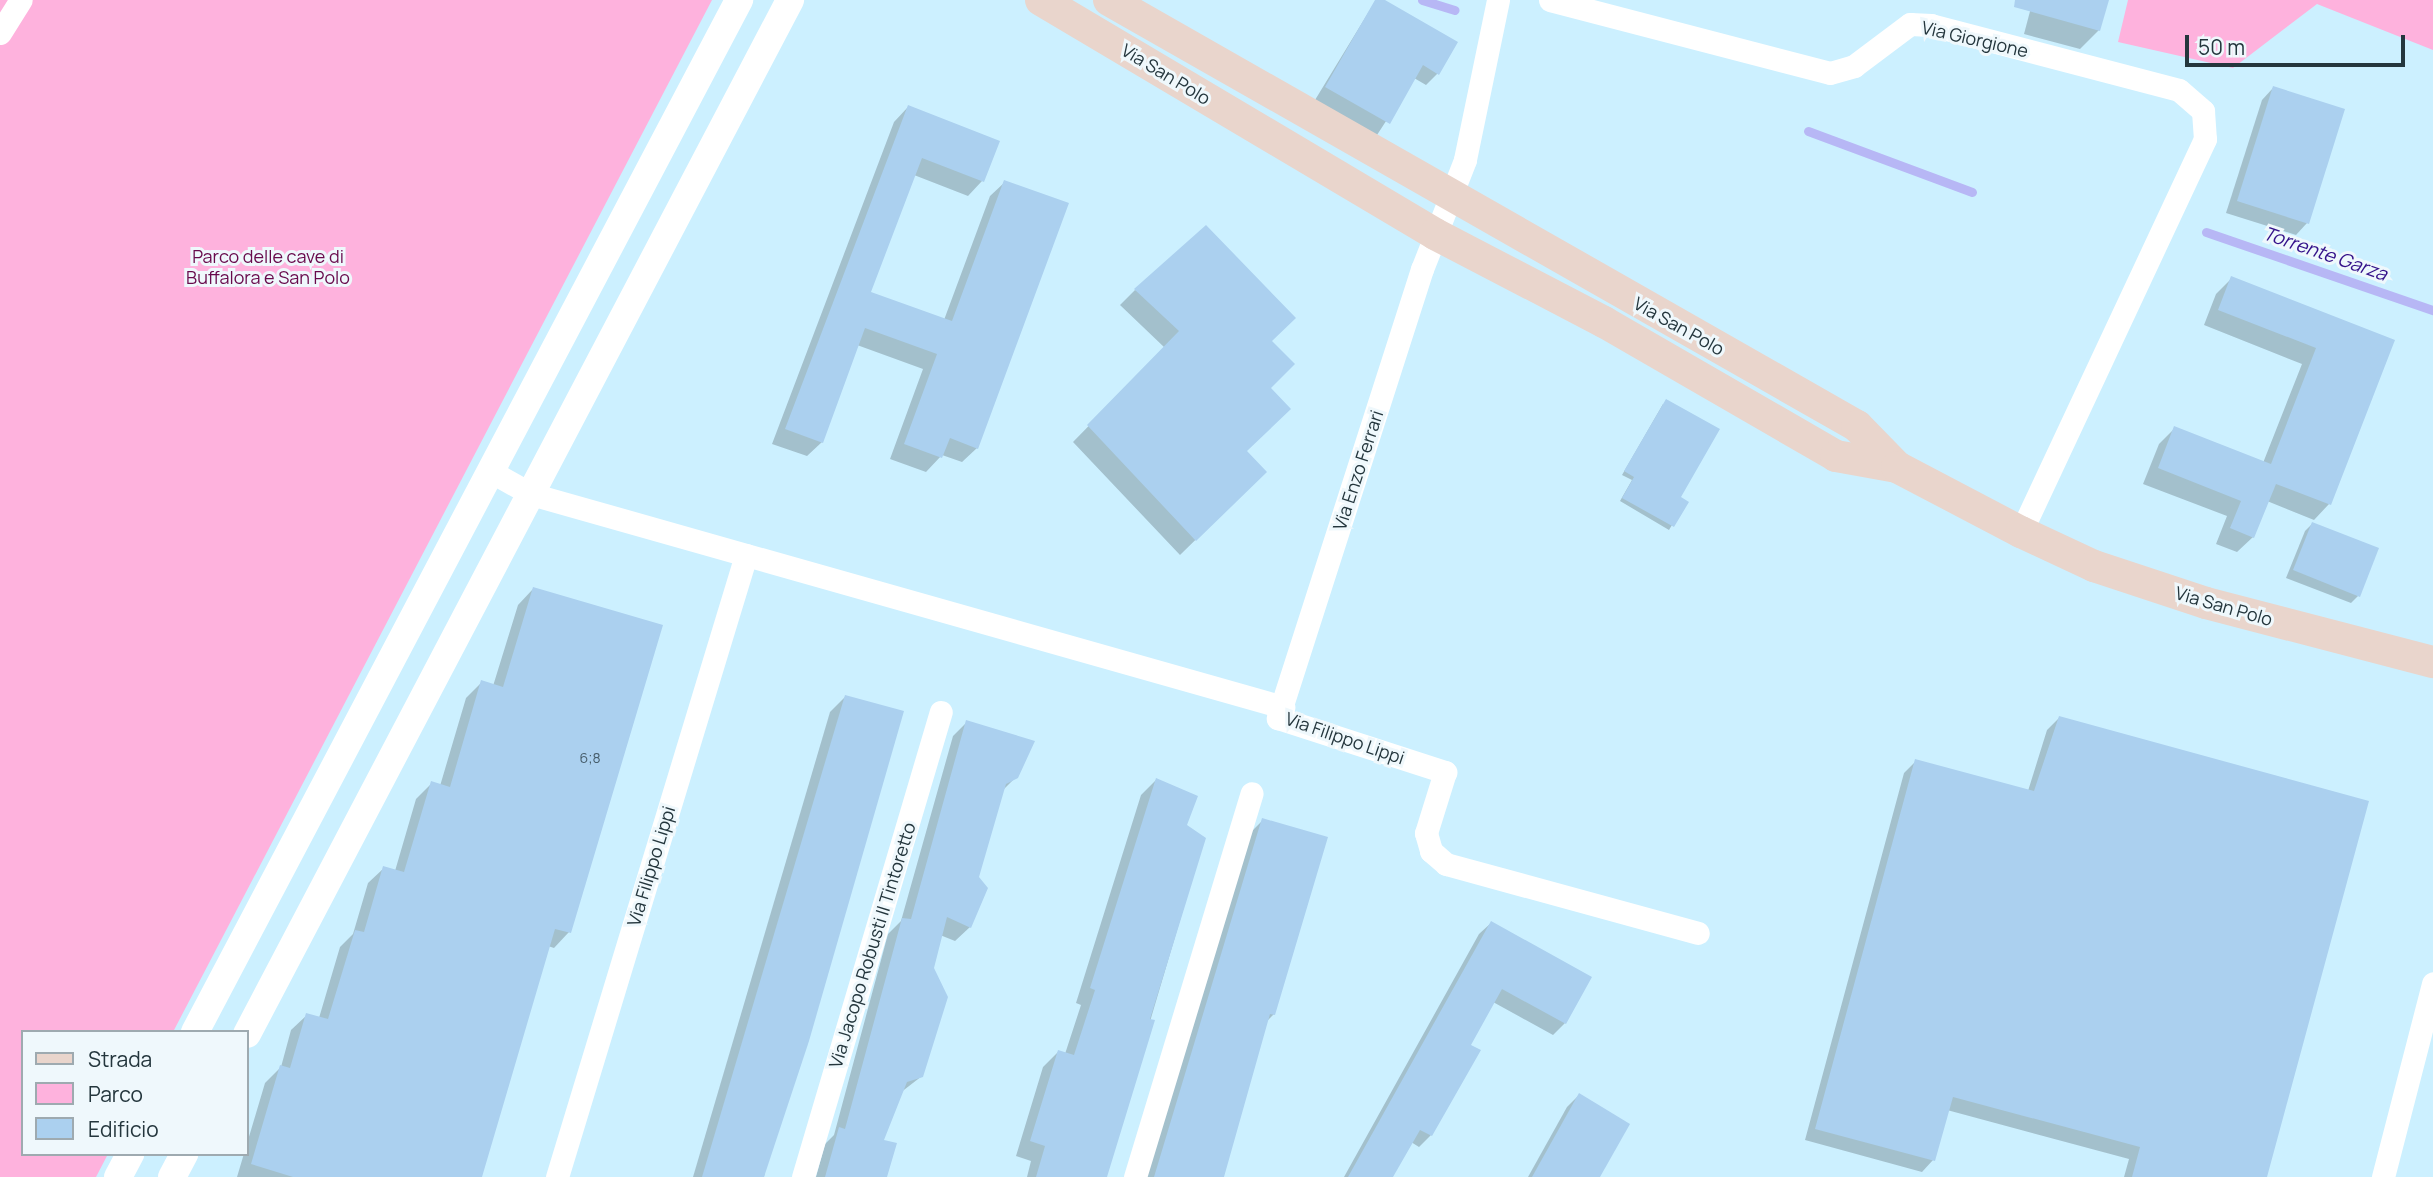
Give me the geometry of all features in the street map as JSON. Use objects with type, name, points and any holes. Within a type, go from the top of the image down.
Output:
[{"type":"main road","name":"Via San Polo","points":[[1041,0],[1435,234],[1604,322],[1836,456],[1897,467],[2021,532],[2094,566],[2206,603],[2433,662]]},
{"type":"main road","name":"Via San Polo","points":[[1109,0],[1451,198],[1857,426],[1897,467]]},
{"type":"street","points":[[0,33],[21,0]]},
{"type":"street","points":[[196,1030],[739,0]]},
{"type":"street","points":[[248,1032],[790,0]]},
{"type":"street","points":[[1435,234],[1465,160],[1498,0]]},
{"type":"street","name":"Via Giorgione","points":[[1550,0],[1830,73],[1854,66],[1910,24],[1931,25],[2179,90],[2203,111],[2205,139],[2021,532]]},
{"type":"street","name":"Via Enzo Ferrari","points":[[1283,707],[1435,234]]},
{"type":"street","name":"Via Filippo Lippi","points":[[490,471],[531,494],[1283,707],[1278,718],[1445,772],[1426,833],[1431,851],[1446,864],[1698,933]]},
{"type":"street","name":"Via Filippo Lippi","points":[[556,1177],[746,555]]},
{"type":"street","name":"Via Jacopo Robusti Il Tintoretto","points":[[803,1177],[941,712]]},
{"type":"street","points":[[1135,1177],[1252,793]]},
{"type":"street","points":[[2383,1177],[2423,1067],[2433,983]]},
{"type":"street","points":[[118,1177],[129,1156]]},
{"type":"street","points":[[172,1177],[183,1156]]},
{"type":"green space","name":"Parco delle cave di Buffalora e San Polo","points":[[0,0],[712,0],[174,1030],[21,1030],[21,1156],[107,1156],[96,1177],[0,1177]]},
{"type":"green space","points":[[2128,0],[2433,0],[2433,50],[2317,4],[2233,68],[2118,42]]},
{"type":"building","points":[[1375,0],[1385,0],[1458,42],[1439,75],[1423,65],[1390,124],[1325,87]]},
{"type":"building","points":[[2015,0],[2109,0],[2100,31],[2014,7]]},
{"type":"building","points":[[2273,86],[2345,109],[2309,224],[2237,201]]},
{"type":"building","points":[[908,105],[1000,141],[984,182],[922,158],[871,292],[952,321],[1004,180],[1069,203],[978,449],[950,438],[942,458],[904,444],[937,354],[865,328],[823,443],[785,429]]},
{"type":"building","points":[[1206,225],[1296,318],[1272,341],[1295,364],[1271,388],[1291,409],[1247,451],[1267,472],[1196,541],[1087,425],[1179,331],[1134,289]]},
{"type":"building","points":[[2231,276],[2395,340],[2331,505],[2276,484],[2254,538],[2230,528],[2241,501],[2158,468],[2174,426],[2271,464],[2316,348],[2218,310]]},
{"type":"building","points":[[1666,399],[1720,429],[1681,497],[1689,502],[1674,527],[1622,498],[1634,477],[1624,471]]},
{"type":"building","points":[[2312,522],[2379,548],[2360,597],[2293,570]]},
{"type":"building","points":[[533,587],[663,625],[571,933],[555,929],[482,1177],[293,1177],[251,1164],[280,1065],[290,1068],[306,1013],[328,1019],[355,930],[364,932],[383,866],[404,872],[431,781],[450,787],[481,680],[503,687]]},
{"type":"building","points":[[845,695],[904,711],[809,1041],[764,1177],[702,1177]]},
{"type":"building","points":[[2059,716],[2369,801],[2267,1177],[2132,1177],[2140,1147],[1953,1097],[1935,1161],[1815,1129],[1915,759],[2034,791]]},
{"type":"building","points":[[966,720],[1035,741],[1018,778],[1006,784],[979,877],[988,888],[971,928],[947,917],[934,968],[948,997],[923,1077],[907,1082],[884,1140],[897,1143],[887,1177],[825,1177],[839,1127],[845,1129],[902,918],[911,919]]},
{"type":"building","points":[[1156,778],[1198,796],[1187,825],[1206,838],[1150,1019],[1155,1020],[1107,1177],[1036,1177],[1045,1146],[1030,1141],[1058,1050],[1074,1055],[1095,990],[1090,988]]},
{"type":"building","points":[[1262,818],[1328,837],[1275,1015],[1270,1014],[1224,1177],[1154,1177]]},
{"type":"building","points":[[1491,921],[1592,977],[1566,1024],[1502,989],[1471,1045],[1481,1050],[1432,1136],[1420,1130],[1393,1177],[1348,1177]]},
{"type":"building","points":[[1579,1093],[1630,1124],[1600,1177],[1532,1177]]},
{"type":"waterway","name":"Torrente Garza","points":[[1422,0],[1455,10]]},
{"type":"waterway","name":"Torrente Garza","points":[[1808,131],[1972,192]]},
{"type":"waterway","name":"Torrente Garza","points":[[2206,232],[2433,310]]}]
